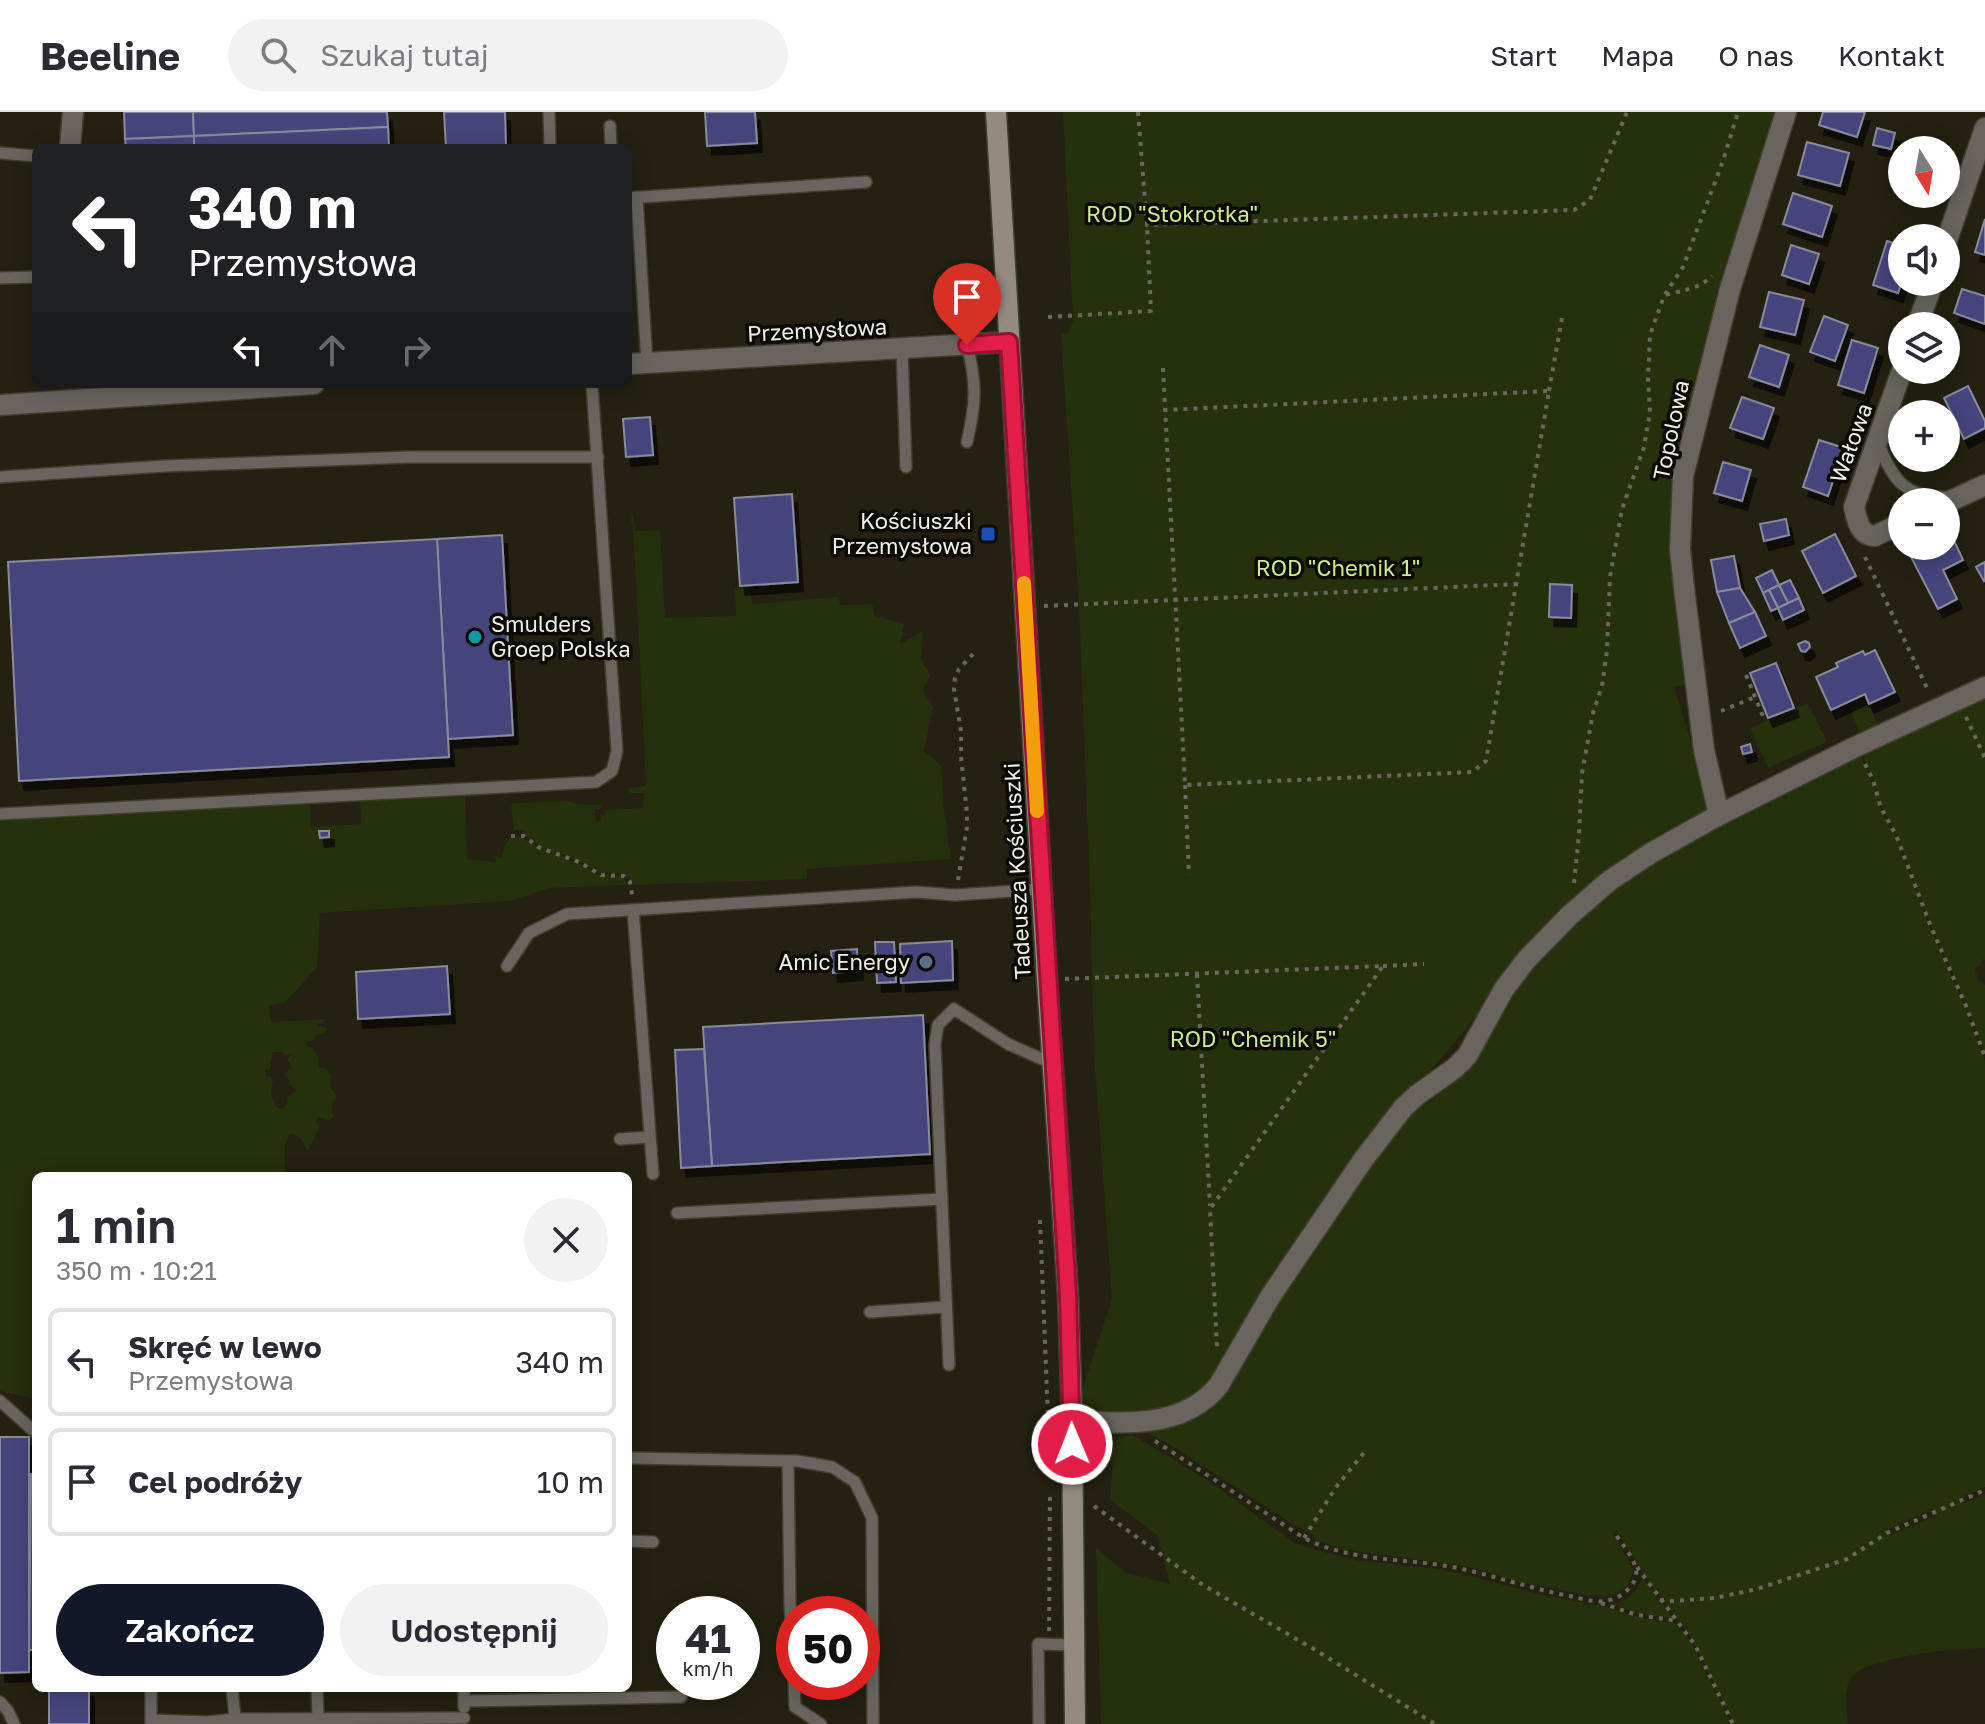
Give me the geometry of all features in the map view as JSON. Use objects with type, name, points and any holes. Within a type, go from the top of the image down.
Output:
[{"type":"main road","name":"Tadeusza Kościuszki","points":[[996,112],[1068,1295],[1075,1724]]},
{"type":"street","points":[[70,144],[73,112]]},
{"type":"street","name":"Topolowa","points":[[1719,815],[1704,750],[1684,588],[1680,549],[1683,476],[1730,289],[1786,112]]},
{"type":"street","points":[[1952,224],[1985,128]]},
{"type":"street","name":"Przemysłowa","points":[[637,364],[1009,342]]},
{"type":"street","name":"Wałowa","points":[[1888,530],[1875,536],[1862,531],[1854,507],[1897,384]]},
{"type":"street","points":[[0,405],[66,393],[206,388]]},
{"type":"street","points":[[1960,497],[1985,485]]},
{"type":"street","points":[[1072,1420],[1109,1423],[1159,1419],[1189,1411],[1210,1397],[1270,1297],[1363,1160],[1403,1108],[1467,1056],[1504,989],[1527,959],[1609,881],[1651,853],[1719,815],[1985,687]]},
{"type":"lane","points":[[549,112],[550,144]]},
{"type":"lane","points":[[610,126],[611,144]]},
{"type":"lane","points":[[0,153],[32,156]]},
{"type":"lane","points":[[637,364],[632,198],[866,182]]},
{"type":"lane","points":[[0,278],[32,277]]},
{"type":"lane","points":[[967,345],[975,374],[974,413],[967,442]]},
{"type":"lane","points":[[902,349],[906,467]]},
{"type":"lane","points":[[0,814],[596,782],[612,771],[617,751],[592,388]]},
{"type":"lane","points":[[1878,441],[1892,474],[1906,488]]},
{"type":"lane","points":[[0,477],[165,466],[411,457],[598,457]]},
{"type":"lane","points":[[507,966],[529,933],[567,914],[916,892],[955,895],[1042,889]]},
{"type":"lane","points":[[633,910],[653,1174]]},
{"type":"lane","points":[[949,1365],[935,1044],[938,1025],[954,1009],[1008,1044],[1053,1064]]},
{"type":"lane","points":[[620,1139],[649,1137]]},
{"type":"lane","points":[[677,1213],[942,1199]]},
{"type":"lane","points":[[870,1312],[945,1307]]},
{"type":"lane","points":[[0,1401],[32,1429]]},
{"type":"lane","points":[[632,1458],[797,1461],[832,1467],[855,1482],[872,1518],[873,1724]]},
{"type":"lane","points":[[788,1461],[790,1596]]},
{"type":"lane","points":[[632,1541],[653,1542]]},
{"type":"lane","points":[[1039,1724],[1038,1644],[1074,1645]]},
{"type":"lane","points":[[151,1692],[151,1722],[318,1718],[464,1721],[464,1692]]},
{"type":"lane","points":[[232,1692],[235,1719]]},
{"type":"lane","points":[[317,1692],[318,1718]]},
{"type":"lane","points":[[464,1701],[573,1694],[656,1696]]},
{"type":"lane","points":[[795,1700],[795,1707],[821,1724]]},
{"type":"lane","points":[[0,1702],[14,1724]]},
{"type":"path","points":[[1048,317],[1151,311],[1138,112]]},
{"type":"path","points":[[1147,225],[1574,210],[1590,200],[1627,112]]},
{"type":"path","points":[[1570,915],[1582,773],[1607,650],[1610,577],[1622,509],[1644,447],[1650,412],[1650,335],[1664,296],[1683,267],[1738,112]]},
{"type":"path","points":[[1664,296],[1686,292],[1714,274]]},
{"type":"path","points":[[1185,785],[1472,772],[1486,761],[1562,318]]},
{"type":"path","points":[[1163,368],[1189,875]]},
{"type":"path","points":[[1165,410],[1549,391]]},
{"type":"path","points":[[1865,557],[1937,709],[1962,708],[1985,758]]},
{"type":"path","points":[[1025,607],[1517,584]]},
{"type":"path","points":[[955,895],[967,813],[961,731],[954,689],[959,669],[973,654]]},
{"type":"path","points":[[1746,675],[1765,721]]},
{"type":"path","points":[[1723,710],[1755,697]]},
{"type":"path","points":[[1859,745],[1881,808],[1896,835],[1985,1057]]},
{"type":"path","points":[[511,836],[523,836],[538,847],[579,862],[601,875],[624,876],[630,882],[633,910]]},
{"type":"path","points":[[1047,980],[1424,964]]},
{"type":"path","points":[[1210,1209],[1383,966]]},
{"type":"path","points":[[1197,974],[1218,1356]]},
{"type":"path","points":[[1152,1439],[1304,1538],[1349,1555],[1467,1570],[1523,1586],[1600,1602],[1613,1600],[1635,1580],[1637,1573],[1631,1558]]},
{"type":"path","points":[[1304,1538],[1336,1487],[1367,1449]]},
{"type":"path","points":[[1660,1600],[1715,1598],[1757,1589],[1847,1559],[1887,1533],[1985,1490]]},
{"type":"path","points":[[1073,1491],[1203,1585],[1435,1724]]},
{"type":"path","points":[[1614,1532],[1695,1645],[1733,1724]]},
{"type":"path","points":[[1591,1600],[1637,1615],[1678,1621]]},
{"type":"green space","points":[[1063,112],[1786,112],[1683,476],[1702,681],[1674,687],[1714,815],[1651,853],[1502,985],[1403,1104],[1207,1389],[1194,1402],[1127,1417],[1110,1411],[1098,1411],[1072,1420],[1112,1299],[1094,1054],[1079,604],[1061,334],[1068,333],[1073,321]]},
{"type":"green space","points":[[632,513],[635,531],[660,530],[665,618],[736,616],[735,588],[750,587],[752,604],[839,597],[840,605],[872,604],[875,616],[904,624],[900,644],[923,631],[921,659],[930,675],[923,690],[933,707],[924,751],[941,765],[951,859],[807,869],[807,879],[633,885],[623,873],[599,873],[554,851],[596,874],[623,877],[628,885],[550,888],[510,901],[320,913],[317,967],[286,1002],[269,1006],[271,1022],[328,1019],[317,1025],[327,1028],[327,1031],[305,1042],[308,1047],[313,1047],[319,1068],[326,1068],[331,1075],[330,1085],[336,1097],[332,1105],[333,1117],[330,1121],[319,1117],[316,1121],[319,1128],[307,1152],[302,1140],[291,1133],[285,1146],[285,1172],[32,1172],[32,1398],[0,1391],[0,820],[310,803],[311,827],[361,824],[360,800],[465,795],[467,859],[496,862],[495,856],[502,858],[505,845],[515,836],[550,850],[524,835],[523,830],[514,830],[513,803],[567,801],[602,805],[601,809],[595,809],[597,823],[601,820],[600,814],[606,816],[604,810],[643,808],[644,793],[630,793],[629,790],[646,786]],"holes":[[[273,1052],[292,1054],[287,1058],[292,1069],[285,1072],[289,1084],[296,1091],[287,1097],[288,1104],[282,1109],[276,1107],[271,1094],[273,1079],[266,1076],[265,1069],[269,1072]]]},
{"type":"green space","points":[[1985,697],[1985,960],[1982,959],[1981,966],[1976,967],[1975,972],[1985,985],[1985,1052],[1931,926],[1899,840],[1877,797],[1896,837],[1930,927],[1985,1061],[1985,1487],[1958,1499],[1962,1504],[1985,1494],[1985,1648],[1902,1657],[1856,1672],[1847,1689],[1848,1724],[1734,1724],[1688,1632],[1654,1589],[1616,1530],[1613,1534],[1633,1572],[1627,1586],[1609,1596],[1587,1595],[1520,1582],[1465,1566],[1346,1550],[1316,1540],[1312,1534],[1135,1426],[1173,1421],[1253,1333],[1369,1159],[1433,1089],[1512,985],[1626,872],[1860,753],[1877,796],[1862,752]],"holes":[[[1932,1509],[1935,1516],[1890,1535],[1886,1531]]]},
{"type":"green space","points":[[1808,703],[1827,742],[1768,768],[1750,728]]},
{"type":"green space","points":[[1860,703],[1871,709],[1878,725],[1860,733],[1851,712],[1853,706]]},
{"type":"green space","points":[[1131,1434],[1209,1481],[1296,1544],[1353,1560],[1432,1568],[1466,1575],[1538,1594],[1603,1606],[1636,1617],[1677,1624],[1690,1641],[1732,1724],[1101,1724],[1096,1548],[1126,1573],[1170,1584],[1157,1535],[1110,1500],[1113,1463],[1097,1448]]},
{"type":"green space","points":[[1642,1577],[1673,1619],[1636,1613],[1614,1604],[1631,1595]]},
{"type":"building","points":[[124,112],[193,112],[194,136],[125,139]]},
{"type":"building","points":[[193,112],[387,112],[388,127],[194,136]]},
{"type":"building","points":[[444,112],[505,112],[506,144],[446,144]]},
{"type":"building","points":[[705,112],[755,112],[757,143],[707,146]]},
{"type":"building","points":[[1823,112],[1865,112],[1857,137],[1819,125]]},
{"type":"building","points":[[388,127],[389,144],[194,144],[194,136]]},
{"type":"building","points":[[1877,128],[1895,133],[1894,136],[1888,136],[1888,148],[1873,145]]},
{"type":"building","points":[[194,136],[194,144],[126,144],[125,139]]},
{"type":"building","points":[[1807,142],[1849,153],[1840,186],[1798,175]]},
{"type":"building","points":[[1793,193],[1832,206],[1822,237],[1783,224]]},
{"type":"building","points":[[1985,219],[1985,255],[1975,252]]},
{"type":"building","points":[[1887,241],[1888,290],[1873,285]]},
{"type":"building","points":[[1791,245],[1819,254],[1809,284],[1782,275]]},
{"type":"building","points":[[1962,289],[1985,296],[1985,324],[1954,312]]},
{"type":"building","points":[[1769,292],[1804,300],[1795,335],[1760,327]]},
{"type":"building","points":[[1824,316],[1848,325],[1835,361],[1810,352]]},
{"type":"building","points":[[1852,340],[1878,348],[1864,393],[1838,385]]},
{"type":"building","points":[[1760,345],[1789,355],[1779,387],[1749,377]]},
{"type":"building","points":[[1968,386],[1985,421],[1985,428],[1964,439],[1960,431],[1960,400],[1944,398]]},
{"type":"building","points":[[1742,397],[1774,408],[1763,439],[1730,428]]},
{"type":"building","points":[[650,417],[653,455],[626,457],[623,419]]},
{"type":"building","points":[[1819,440],[1844,448],[1828,496],[1803,487]]},
{"type":"building","points":[[1723,462],[1751,470],[1742,501],[1714,493]]},
{"type":"building","points":[[792,494],[798,582],[740,586],[734,498]]},
{"type":"building","points":[[1786,519],[1789,535],[1764,541],[1760,524]]},
{"type":"building","points":[[1835,534],[1856,576],[1823,593],[1802,551]]},
{"type":"building","name":"Smulders Groep Polska","points":[[502,535],[513,735],[448,739],[437,539]]},
{"type":"building","points":[[437,539],[449,757],[19,781],[8,562]]},
{"type":"building","points":[[1960,553],[1963,560],[1943,570],[1957,599],[1938,609],[1913,560],[1960,560]]},
{"type":"building","points":[[1734,556],[1740,588],[1717,592],[1711,560]]},
{"type":"building","points":[[1985,562],[1985,580],[1984,581],[1976,567]]},
{"type":"building","points":[[1772,570],[1779,585],[1763,593],[1756,578]]},
{"type":"building","points":[[1790,580],[1799,598],[1788,603],[1779,585]]},
{"type":"building","points":[[1550,584],[1572,585],[1571,618],[1549,617]]},
{"type":"building","points":[[1779,585],[1788,603],[1778,608],[1769,590]]},
{"type":"building","points":[[1740,588],[1755,612],[1729,623],[1717,592]]},
{"type":"building","points":[[1769,590],[1778,608],[1771,611],[1763,593]]},
{"type":"building","points":[[1799,598],[1804,610],[1783,620],[1778,608]]},
{"type":"building","points":[[1755,612],[1766,636],[1740,648],[1729,623]]},
{"type":"building","points":[[1805,641],[1810,647],[1805,652],[1798,644]]},
{"type":"building","points":[[1875,650],[1895,692],[1869,704],[1865,694],[1831,710],[1816,677],[1838,667],[1836,663],[1863,651],[1865,655]]},
{"type":"building","points":[[1776,663],[1794,708],[1768,718],[1750,673]]},
{"type":"building","points":[[1750,744],[1752,752],[1743,754],[1741,747]]},
{"type":"building","points":[[319,831],[329,831],[329,837],[320,838]]},
{"type":"building","name":"Amic Energy","points":[[952,941],[953,980],[901,983],[900,944]]},
{"type":"building","points":[[875,942],[894,942],[896,982],[877,983]]},
{"type":"building","points":[[857,949],[858,971],[833,973],[831,951]]},
{"type":"building","points":[[447,966],[450,1014],[358,1019],[356,972]]},
{"type":"building","points":[[923,1015],[930,1154],[712,1166],[703,1027]]},
{"type":"building","points":[[704,1049],[712,1166],[681,1168],[675,1050]]},
{"type":"building","points":[[0,1437],[29,1437],[29,1672],[0,1673]]},
{"type":"building","points":[[31,1474],[32,1474],[32,1650],[29,1650]]},
{"type":"building","points":[[49,1692],[89,1692],[89,1724],[49,1724]]},
{"type":"slow traffic","points":[[1024,583],[1037,811]]},
{"type":"place","name":"Kościuszki Przemysłowa","points":[[988,534]]},
{"type":"place","name":"Smulders Groep Polska","points":[[475,637]]},
{"type":"place","name":"Amic Energy","points":[[926,962]]},
{"type":"route","points":[[967,345],[1009,342],[1068,1295],[1072,1444]]},
{"type":"park label","name":"ROD \"Stokrotka\"","points":[[1172,214]]},
{"type":"park label","name":"ROD \"Chemik 1\"","points":[[1338,568]]},
{"type":"park label","name":"ROD \"Chemik 5\"","points":[[1253,1039]]}]
